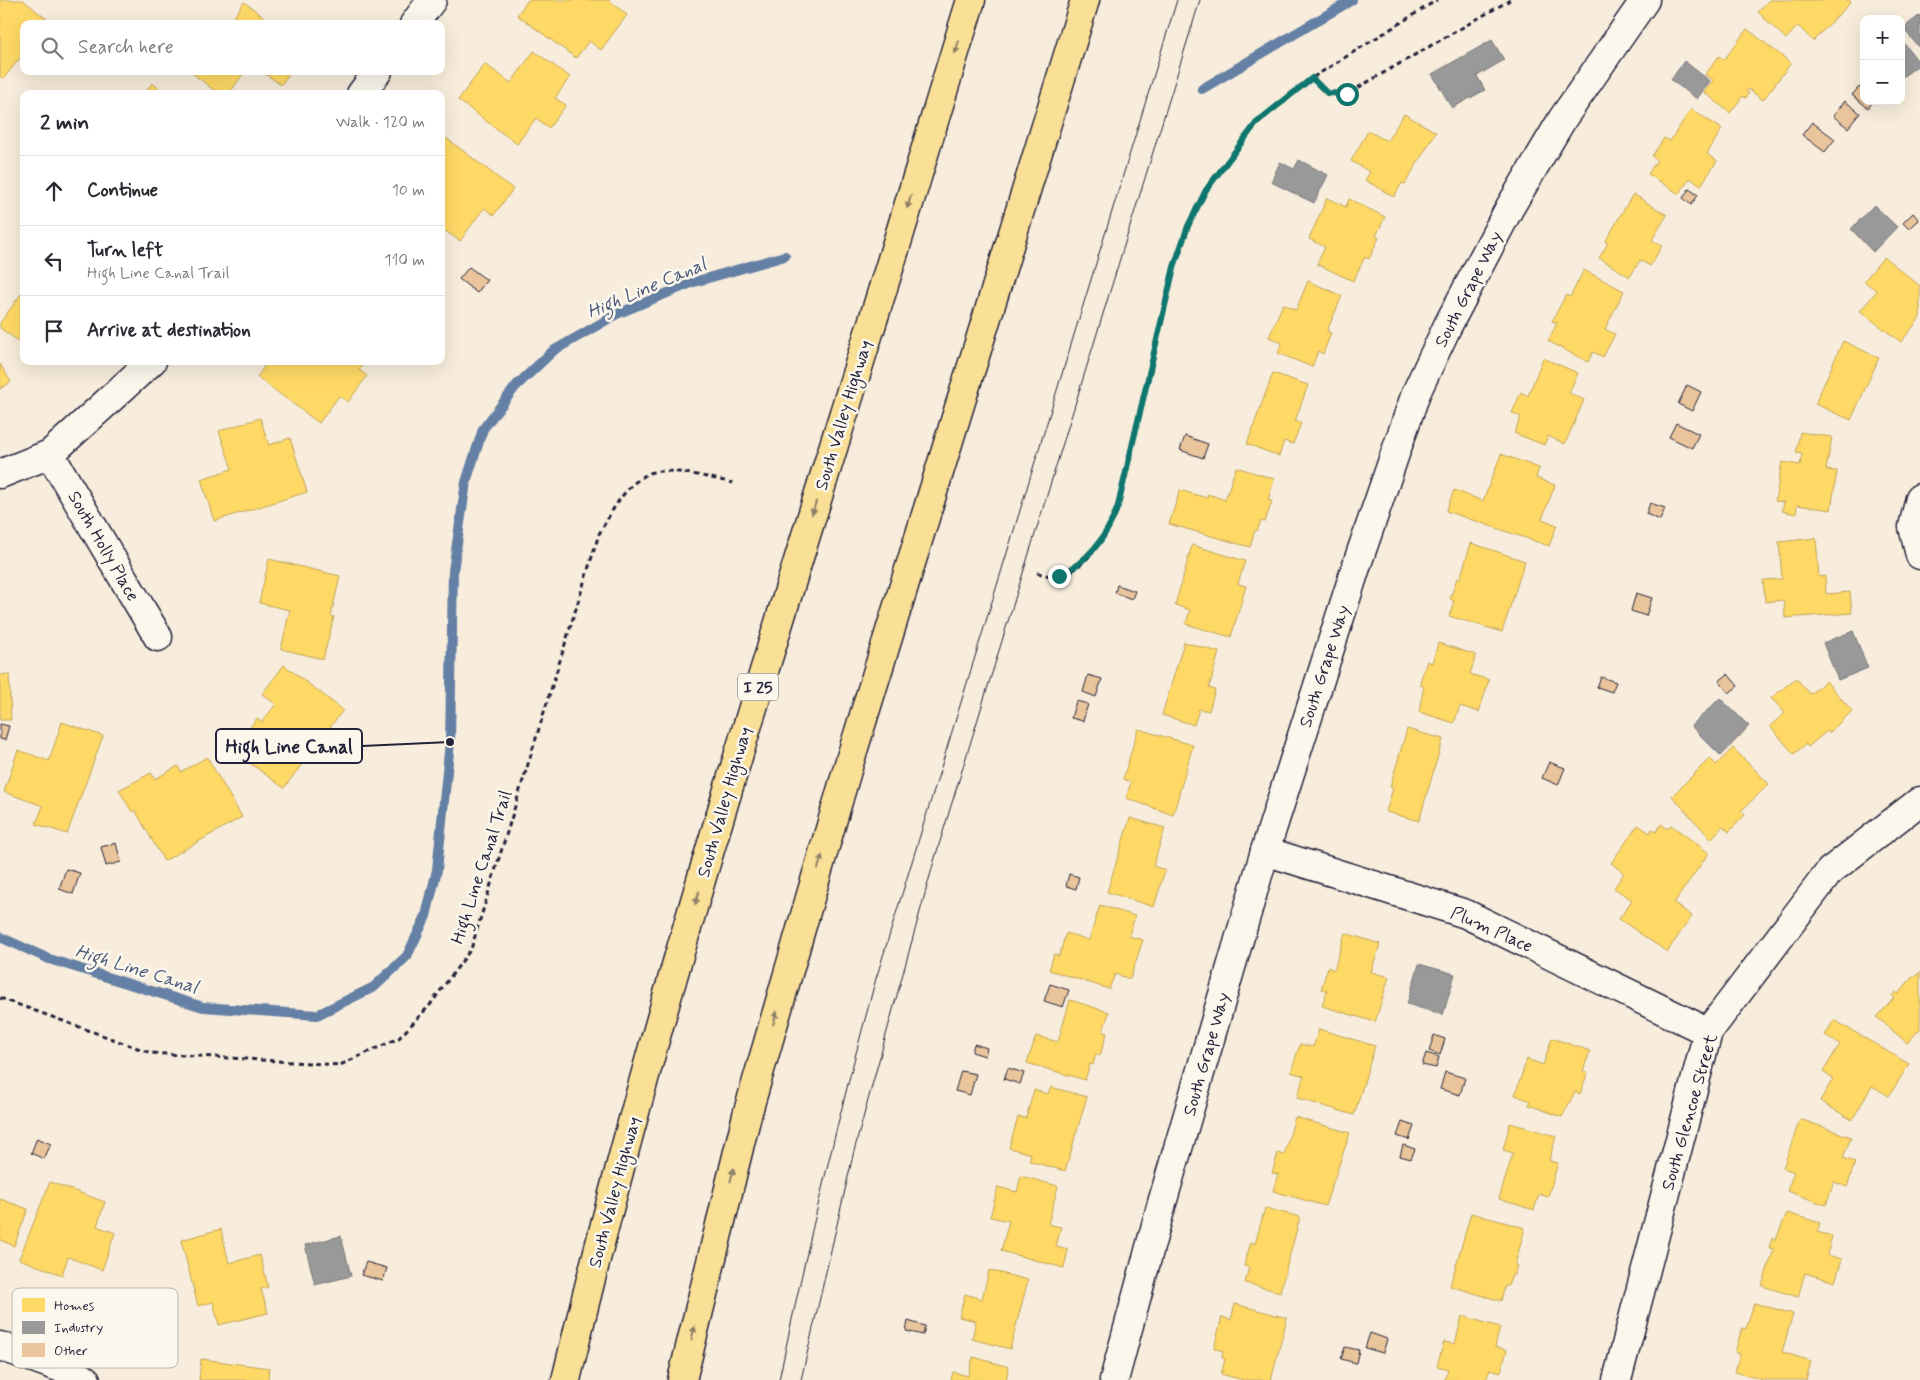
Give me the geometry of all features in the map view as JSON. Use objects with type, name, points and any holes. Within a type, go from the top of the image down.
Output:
[{"type":"highway","name":"South Valley Highway","points":[[566,1380],[588,1287],[654,1047],[756,691],[971,0]]},
{"type":"highway","points":[[682,1380],[747,1115],[842,785],[1085,0]]},
{"type":"street","points":[[417,20],[432,0]]},
{"type":"street","name":"South Grape Way","points":[[1114,1380],[1162,1203],[1265,851],[1357,564],[1416,393],[1448,325],[1510,207],[1563,118],[1645,0]]},
{"type":"street","points":[[364,90],[375,75]]},
{"type":"street","points":[[0,474],[50,454],[148,365]]},
{"type":"street","name":"South Holly Place","points":[[50,454],[158,637]]},
{"type":"street","points":[[1920,498],[1913,526],[1920,555]]},
{"type":"street","name":"South Glencoe Street","points":[[1617,1380],[1708,1032],[1830,871],[1920,801]]},
{"type":"street","name":"Plum Place","points":[[1265,851],[1466,914],[1708,1032]]},
{"type":"street","points":[[0,1346],[12,1350]]},
{"type":"street","points":[[61,1368],[75,1373],[86,1380]]},
{"type":"path","points":[[1037,573],[1059,576],[1079,566],[1111,526],[1118,506],[1174,267],[1188,226],[1206,190],[1257,122],[1312,78],[1437,0]]},
{"type":"path","points":[[1312,78],[1327,93],[1347,94],[1510,0]]},
{"type":"path","name":"High Line Canal Trail","points":[[0,998],[152,1052],[340,1065],[399,1038],[430,1004],[471,949],[600,534],[614,506],[630,486],[651,472],[692,473],[733,483]]},
{"type":"building: Homes","points":[[0,0],[23,0],[48,20],[20,20],[20,58],[3,79],[0,76]]},
{"type":"building: Homes","points":[[528,0],[609,0],[627,15],[601,50],[589,41],[576,58],[517,15]]},
{"type":"building: Homes","points":[[1769,0],[1849,0],[1851,2],[1813,41],[1798,26],[1786,39],[1758,12]]},
{"type":"building: Homes","points":[[244,2],[268,20],[232,20]]},
{"type":"building: Homes","points":[[1747,29],[1791,63],[1763,100],[1748,89],[1746,91],[1749,93],[1746,98],[1743,96],[1730,113],[1704,92],[1713,80],[1705,75],[1719,56],[1724,60]]},
{"type":"building: Homes","points":[[534,51],[570,77],[555,98],[566,105],[549,128],[536,118],[517,144],[458,100],[485,64],[511,83]]},
{"type":"building: Homes","points":[[195,75],[242,75],[232,90],[214,90]]},
{"type":"building: Homes","points":[[267,75],[288,75],[281,85]]},
{"type":"building: Homes","points":[[152,83],[162,90],[147,90]]},
{"type":"building: Homes","points":[[1691,109],[1722,129],[1707,154],[1717,161],[1701,185],[1690,178],[1679,194],[1648,174],[1657,160],[1652,156],[1664,138],[1670,141]]},
{"type":"building: Homes","points":[[1404,114],[1436,132],[1405,184],[1402,183],[1394,197],[1365,180],[1370,172],[1351,161],[1368,131],[1387,141]]},
{"type":"building: Homes","points":[[445,137],[513,189],[494,215],[484,208],[460,241],[445,231]]},
{"type":"building: Homes","points":[[1633,194],[1667,215],[1652,240],[1662,246],[1650,266],[1640,260],[1630,277],[1599,258],[1608,243],[1605,242]]},
{"type":"building: Homes","points":[[1327,198],[1346,207],[1349,199],[1385,217],[1376,236],[1379,238],[1369,259],[1365,257],[1353,281],[1317,264],[1325,247],[1309,239]]},
{"type":"building: Homes","points":[[1884,257],[1920,286],[1920,318],[1901,342],[1860,311],[1877,291],[1864,281]]},
{"type":"building: Homes","points":[[1584,270],[1624,291],[1605,329],[1615,334],[1603,357],[1593,352],[1588,362],[1548,341],[1557,323],[1552,321],[1566,295],[1570,297]]},
{"type":"building: Homes","points":[[1308,281],[1342,296],[1327,331],[1331,333],[1323,354],[1318,351],[1312,367],[1278,353],[1282,343],[1269,337],[1283,304],[1296,310]]},
{"type":"building: Homes","points":[[20,296],[20,342],[0,328],[0,323]]},
{"type":"building: Homes","points":[[1843,341],[1879,358],[1851,420],[1815,404]]},
{"type":"building: Homes","points":[[1543,358],[1578,373],[1569,393],[1584,400],[1565,444],[1548,436],[1544,445],[1514,433],[1521,417],[1512,413],[1521,392],[1528,396]]},
{"type":"building: Homes","points":[[0,364],[11,382],[0,389]]},
{"type":"building: Homes","points":[[265,365],[363,365],[359,370],[367,376],[348,402],[339,396],[319,423],[257,377]]},
{"type":"building: Homes","points":[[1273,373],[1308,385],[1295,421],[1301,423],[1293,444],[1284,441],[1279,456],[1247,444]]},
{"type":"building: Homes","points":[[260,418],[269,445],[290,438],[307,492],[214,521],[201,479],[232,469],[219,431]]},
{"type":"building: Homes","points":[[1800,432],[1832,437],[1826,470],[1837,471],[1831,510],[1797,505],[1796,514],[1782,511],[1784,502],[1775,501],[1782,462],[1800,465],[1802,454],[1796,453]]},
{"type":"building: Homes","points":[[1501,454],[1539,468],[1536,478],[1555,485],[1542,519],[1557,525],[1549,546],[1446,511],[1454,490],[1483,501]]},
{"type":"building: Homes","points":[[1236,467],[1274,479],[1268,500],[1272,501],[1265,522],[1261,521],[1257,531],[1255,530],[1250,547],[1169,524],[1180,490],[1207,498],[1208,494],[1225,500]]},
{"type":"building: Homes","points":[[1816,538],[1819,577],[1825,576],[1826,594],[1850,592],[1852,613],[1785,618],[1784,600],[1765,602],[1763,580],[1782,579],[1779,542]]},
{"type":"building: Homes","points":[[1471,543],[1525,561],[1502,632],[1449,616],[1454,601],[1450,599],[1457,578],[1460,579]]},
{"type":"building: Homes","points":[[1192,545],[1245,561],[1238,584],[1246,586],[1231,637],[1186,624],[1190,610],[1175,605]]},
{"type":"building: Homes","points":[[269,559],[340,576],[331,616],[334,617],[323,659],[281,649],[290,610],[259,603]]},
{"type":"building: Homes","points":[[1184,642],[1219,652],[1209,688],[1215,690],[1209,711],[1199,709],[1194,725],[1162,715]]},
{"type":"building: Homes","points":[[1438,643],[1476,655],[1470,674],[1489,680],[1479,712],[1460,706],[1454,723],[1419,712],[1424,686],[1419,685],[1427,661],[1432,663]]},
{"type":"building: Homes","points":[[284,665],[343,710],[284,788],[233,751],[257,718],[262,722],[276,704],[262,694]]},
{"type":"building: Homes","points":[[9,674],[11,720],[0,720],[0,675]]},
{"type":"building: Homes","points":[[1796,678],[1810,694],[1826,681],[1852,711],[1829,733],[1827,731],[1808,747],[1806,744],[1794,754],[1770,726],[1785,713],[1771,698]]},
{"type":"building: Homes","points":[[62,722],[103,736],[67,834],[36,824],[43,806],[4,792],[18,750],[49,761]]},
{"type":"building: Homes","points":[[1138,729],[1193,745],[1173,815],[1126,798],[1131,782],[1123,779]]},
{"type":"building: Homes","points":[[1407,729],[1443,739],[1419,821],[1386,812],[1393,788],[1390,787]]},
{"type":"building: Homes","points":[[1733,748],[1769,784],[1741,811],[1745,815],[1729,832],[1723,826],[1711,839],[1672,796],[1710,758],[1716,765]]},
{"type":"building: Homes","points":[[207,757],[242,817],[164,861],[135,810],[132,812],[119,790],[151,773],[155,779],[178,766],[181,772]]},
{"type":"building: Homes","points":[[1130,818],[1165,828],[1153,866],[1165,870],[1154,907],[1107,892]]},
{"type":"building: Homes","points":[[1661,824],[1668,829],[1671,825],[1709,853],[1674,903],[1692,916],[1667,952],[1619,919],[1632,900],[1614,888],[1624,873],[1611,863],[1638,825],[1650,833],[1652,829],[1656,832]]},
{"type":"building: Homes","points":[[1100,905],[1135,916],[1129,936],[1143,940],[1130,979],[1115,974],[1109,989],[1049,970],[1054,954],[1059,956],[1066,933],[1089,940]]},
{"type":"building: Homes","points":[[1345,933],[1380,944],[1371,972],[1389,977],[1375,1022],[1322,1006],[1327,991],[1321,989],[1328,967],[1334,970]]},
{"type":"building: Homes","points":[[1920,972],[1920,1029],[1907,1043],[1877,1017],[1894,998],[1892,996],[1895,992],[1898,994],[1913,976],[1915,977]]},
{"type":"building: Homes","points":[[1070,1000],[1109,1012],[1103,1032],[1107,1033],[1100,1056],[1096,1054],[1093,1065],[1090,1064],[1085,1080],[1027,1063],[1036,1036],[1058,1042]]},
{"type":"building: Homes","points":[[1834,1020],[1909,1064],[1889,1096],[1872,1086],[1852,1120],[1820,1101],[1833,1079],[1823,1072],[1840,1044],[1825,1035]]},
{"type":"building: Homes","points":[[1319,1029],[1375,1046],[1354,1115],[1297,1098],[1304,1076],[1291,1072],[1300,1044],[1313,1047]]},
{"type":"building: Homes","points":[[1552,1038],[1590,1051],[1583,1071],[1588,1072],[1580,1094],[1575,1092],[1562,1117],[1529,1105],[1530,1101],[1515,1095],[1527,1059],[1543,1065]]},
{"type":"building: Homes","points":[[1051,1087],[1087,1097],[1065,1171],[1029,1161],[1031,1154],[1009,1148],[1018,1117],[1026,1118],[1034,1090],[1048,1094]]},
{"type":"building: Homes","points":[[1295,1117],[1350,1133],[1325,1206],[1273,1191],[1278,1174],[1272,1173],[1278,1153],[1284,1155]]},
{"type":"building: Homes","points":[[1800,1119],[1851,1137],[1843,1158],[1855,1162],[1847,1187],[1834,1182],[1826,1205],[1787,1191],[1794,1172],[1783,1168]]},
{"type":"building: Homes","points":[[1510,1123],[1556,1136],[1549,1161],[1558,1163],[1548,1197],[1539,1194],[1534,1210],[1499,1199],[1513,1153],[1503,1150]]},
{"type":"building: Homes","points":[[1021,1176],[1058,1186],[1048,1224],[1061,1227],[1056,1247],[1068,1250],[1064,1268],[1001,1251],[1009,1221],[990,1217],[998,1187],[1017,1192]]},
{"type":"building: Homes","points":[[50,1182],[105,1202],[97,1226],[115,1233],[102,1270],[68,1257],[62,1275],[19,1259]]},
{"type":"building: Homes","points":[[0,1199],[28,1209],[14,1246],[0,1240]]},
{"type":"building: Homes","points":[[1265,1208],[1300,1217],[1280,1292],[1245,1283],[1249,1267],[1244,1266],[1251,1242],[1255,1244]]},
{"type":"building: Homes","points":[[1471,1213],[1525,1228],[1515,1265],[1517,1266],[1508,1286],[1505,1286],[1501,1301],[1450,1286]]},
{"type":"building: Homes","points":[[1787,1213],[1820,1223],[1817,1232],[1832,1236],[1827,1255],[1842,1259],[1835,1282],[1805,1273],[1798,1297],[1762,1286],[1774,1249],[1769,1248],[1772,1238],[1776,1239]]},
{"type":"building: Homes","points":[[221,1229],[229,1263],[260,1255],[268,1287],[261,1289],[268,1313],[219,1325],[213,1302],[198,1306],[181,1240]]},
{"type":"building: Homes","points":[[989,1270],[1028,1280],[1010,1349],[972,1339],[976,1321],[959,1317],[965,1294],[982,1299]]},
{"type":"building: Homes","points":[[1754,1303],[1793,1314],[1782,1352],[1811,1361],[1806,1380],[1763,1380],[1735,1372],[1740,1354],[1735,1352],[1742,1328],[1746,1329]]},
{"type":"building: Homes","points":[[1235,1304],[1287,1318],[1271,1380],[1243,1380],[1221,1374],[1225,1359],[1222,1358],[1223,1351],[1214,1348],[1222,1317],[1231,1320]]},
{"type":"building: Homes","points":[[1462,1316],[1500,1327],[1495,1347],[1507,1350],[1501,1372],[1490,1369],[1486,1380],[1445,1380],[1448,1369],[1437,1366],[1444,1342],[1455,1344]]},
{"type":"building: Homes","points":[[973,1357],[1009,1367],[1006,1380],[951,1380],[953,1372],[968,1376]]},
{"type":"building: Homes","points":[[201,1359],[269,1368],[268,1380],[199,1380]]},
{"type":"building: Industry","points":[[1920,15],[1920,49],[1905,30],[1905,26]]},
{"type":"building: Industry","points":[[1492,40],[1504,60],[1477,76],[1485,90],[1452,108],[1432,74]]},
{"type":"building: Industry","points":[[1905,44],[1920,64],[1905,75]]},
{"type":"building: Industry","points":[[1684,61],[1710,81],[1697,99],[1671,80]]},
{"type":"building: Industry","points":[[1299,160],[1328,175],[1314,203],[1271,182],[1280,162],[1294,169]]},
{"type":"building: Industry","points":[[1874,205],[1897,227],[1873,252],[1851,229]]},
{"type":"building: Industry","points":[[1853,631],[1868,668],[1838,680],[1823,643]]},
{"type":"building: Industry","points":[[1720,698],[1749,726],[1721,756],[1691,726]]},
{"type":"building: Industry","points":[[1419,964],[1455,974],[1443,1015],[1407,1004]]},
{"type":"building: Industry","points":[[341,1236],[351,1276],[315,1285],[305,1245]]},
{"type":"building: Other","points":[[1859,87],[1860,88],[1860,102],[1852,95]]},
{"type":"building: Other","points":[[1845,101],[1860,113],[1848,128],[1833,116]]},
{"type":"building: Other","points":[[1812,122],[1835,139],[1825,152],[1802,135]]},
{"type":"building: Other","points":[[1689,189],[1698,195],[1691,205],[1683,198]]},
{"type":"building: Other","points":[[1913,213],[1919,220],[1909,229],[1903,223]]},
{"type":"building: Other","points":[[469,267],[487,280],[477,293],[459,279]]},
{"type":"building: Other","points":[[1687,385],[1701,392],[1692,411],[1678,404]]},
{"type":"building: Other","points":[[1676,423],[1699,434],[1692,448],[1669,437]]},
{"type":"building: Other","points":[[1185,436],[1208,444],[1203,458],[1180,450]]},
{"type":"building: Other","points":[[1650,503],[1665,508],[1660,520],[1646,514]]},
{"type":"building: Other","points":[[1117,585],[1135,591],[1132,599],[1115,593]]},
{"type":"building: Other","points":[[1636,593],[1652,598],[1646,616],[1631,611]]},
{"type":"building: Other","points":[[1728,674],[1738,686],[1729,693],[1719,681]]},
{"type":"building: Other","points":[[1088,675],[1102,679],[1096,697],[1083,692]]},
{"type":"building: Other","points":[[1601,677],[1616,682],[1612,692],[1597,687]]},
{"type":"building: Other","points":[[1076,701],[1088,704],[1083,721],[1071,718]]},
{"type":"building: Other","points":[[0,724],[9,726],[5,740],[0,739]]},
{"type":"building: Other","points":[[1549,762],[1565,768],[1558,785],[1542,778]]},
{"type":"building: Other","points":[[116,843],[121,862],[106,866],[101,847]]},
{"type":"building: Other","points":[[66,869],[80,873],[73,894],[59,889]]},
{"type":"building: Other","points":[[1069,874],[1079,877],[1076,889],[1066,886]]},
{"type":"building: Other","points":[[1050,984],[1069,990],[1063,1007],[1044,1001]]},
{"type":"building: Other","points":[[1434,1035],[1445,1039],[1440,1055],[1429,1051]]},
{"type":"building: Other","points":[[974,1044],[987,1048],[985,1056],[972,1052]]},
{"type":"building: Other","points":[[1426,1053],[1439,1057],[1436,1068],[1422,1065]]},
{"type":"building: Other","points":[[1008,1068],[1024,1073],[1020,1084],[1004,1079]]},
{"type":"building: Other","points":[[961,1071],[976,1074],[970,1095],[955,1091]]},
{"type":"building: Other","points":[[1445,1072],[1465,1078],[1460,1095],[1440,1089]]},
{"type":"building: Other","points":[[1402,1122],[1414,1126],[1409,1140],[1397,1136]]},
{"type":"building: Other","points":[[37,1138],[51,1144],[44,1159],[31,1153]]},
{"type":"building: Other","points":[[1403,1145],[1415,1149],[1411,1159],[1400,1156]]},
{"type":"building: Other","points":[[366,1262],[387,1268],[383,1281],[361,1275]]},
{"type":"building: Other","points":[[908,1321],[925,1326],[923,1335],[906,1331]]},
{"type":"building: Other","points":[[1370,1333],[1387,1339],[1383,1353],[1365,1348]]},
{"type":"building: Other","points":[[1345,1347],[1359,1350],[1356,1363],[1341,1359]]},
{"type":"waterway","name":"High Line Canal","points":[[1202,89],[1352,0]]},
{"type":"waterway","name":"High Line Canal","points":[[0,937],[49,959],[203,1007],[317,1015],[374,987],[407,956],[426,916],[437,870],[450,742],[453,571],[466,482],[483,429],[516,386],[553,351],[617,314],[694,282],[785,256]]},
{"type":"tram line","points":[[779,1380],[824,1180],[875,982],[1177,0]]},
{"type":"tram line","points":[[801,1380],[854,1151],[934,861],[1200,0]]},
{"type":"place","name":"High Line Canal","points":[[450,742]]},
{"type":"route","points":[[1059,576],[1079,566],[1111,526],[1118,506],[1174,267],[1188,226],[1206,190],[1226,160],[1257,122],[1312,78],[1327,93],[1347,94]]}]
